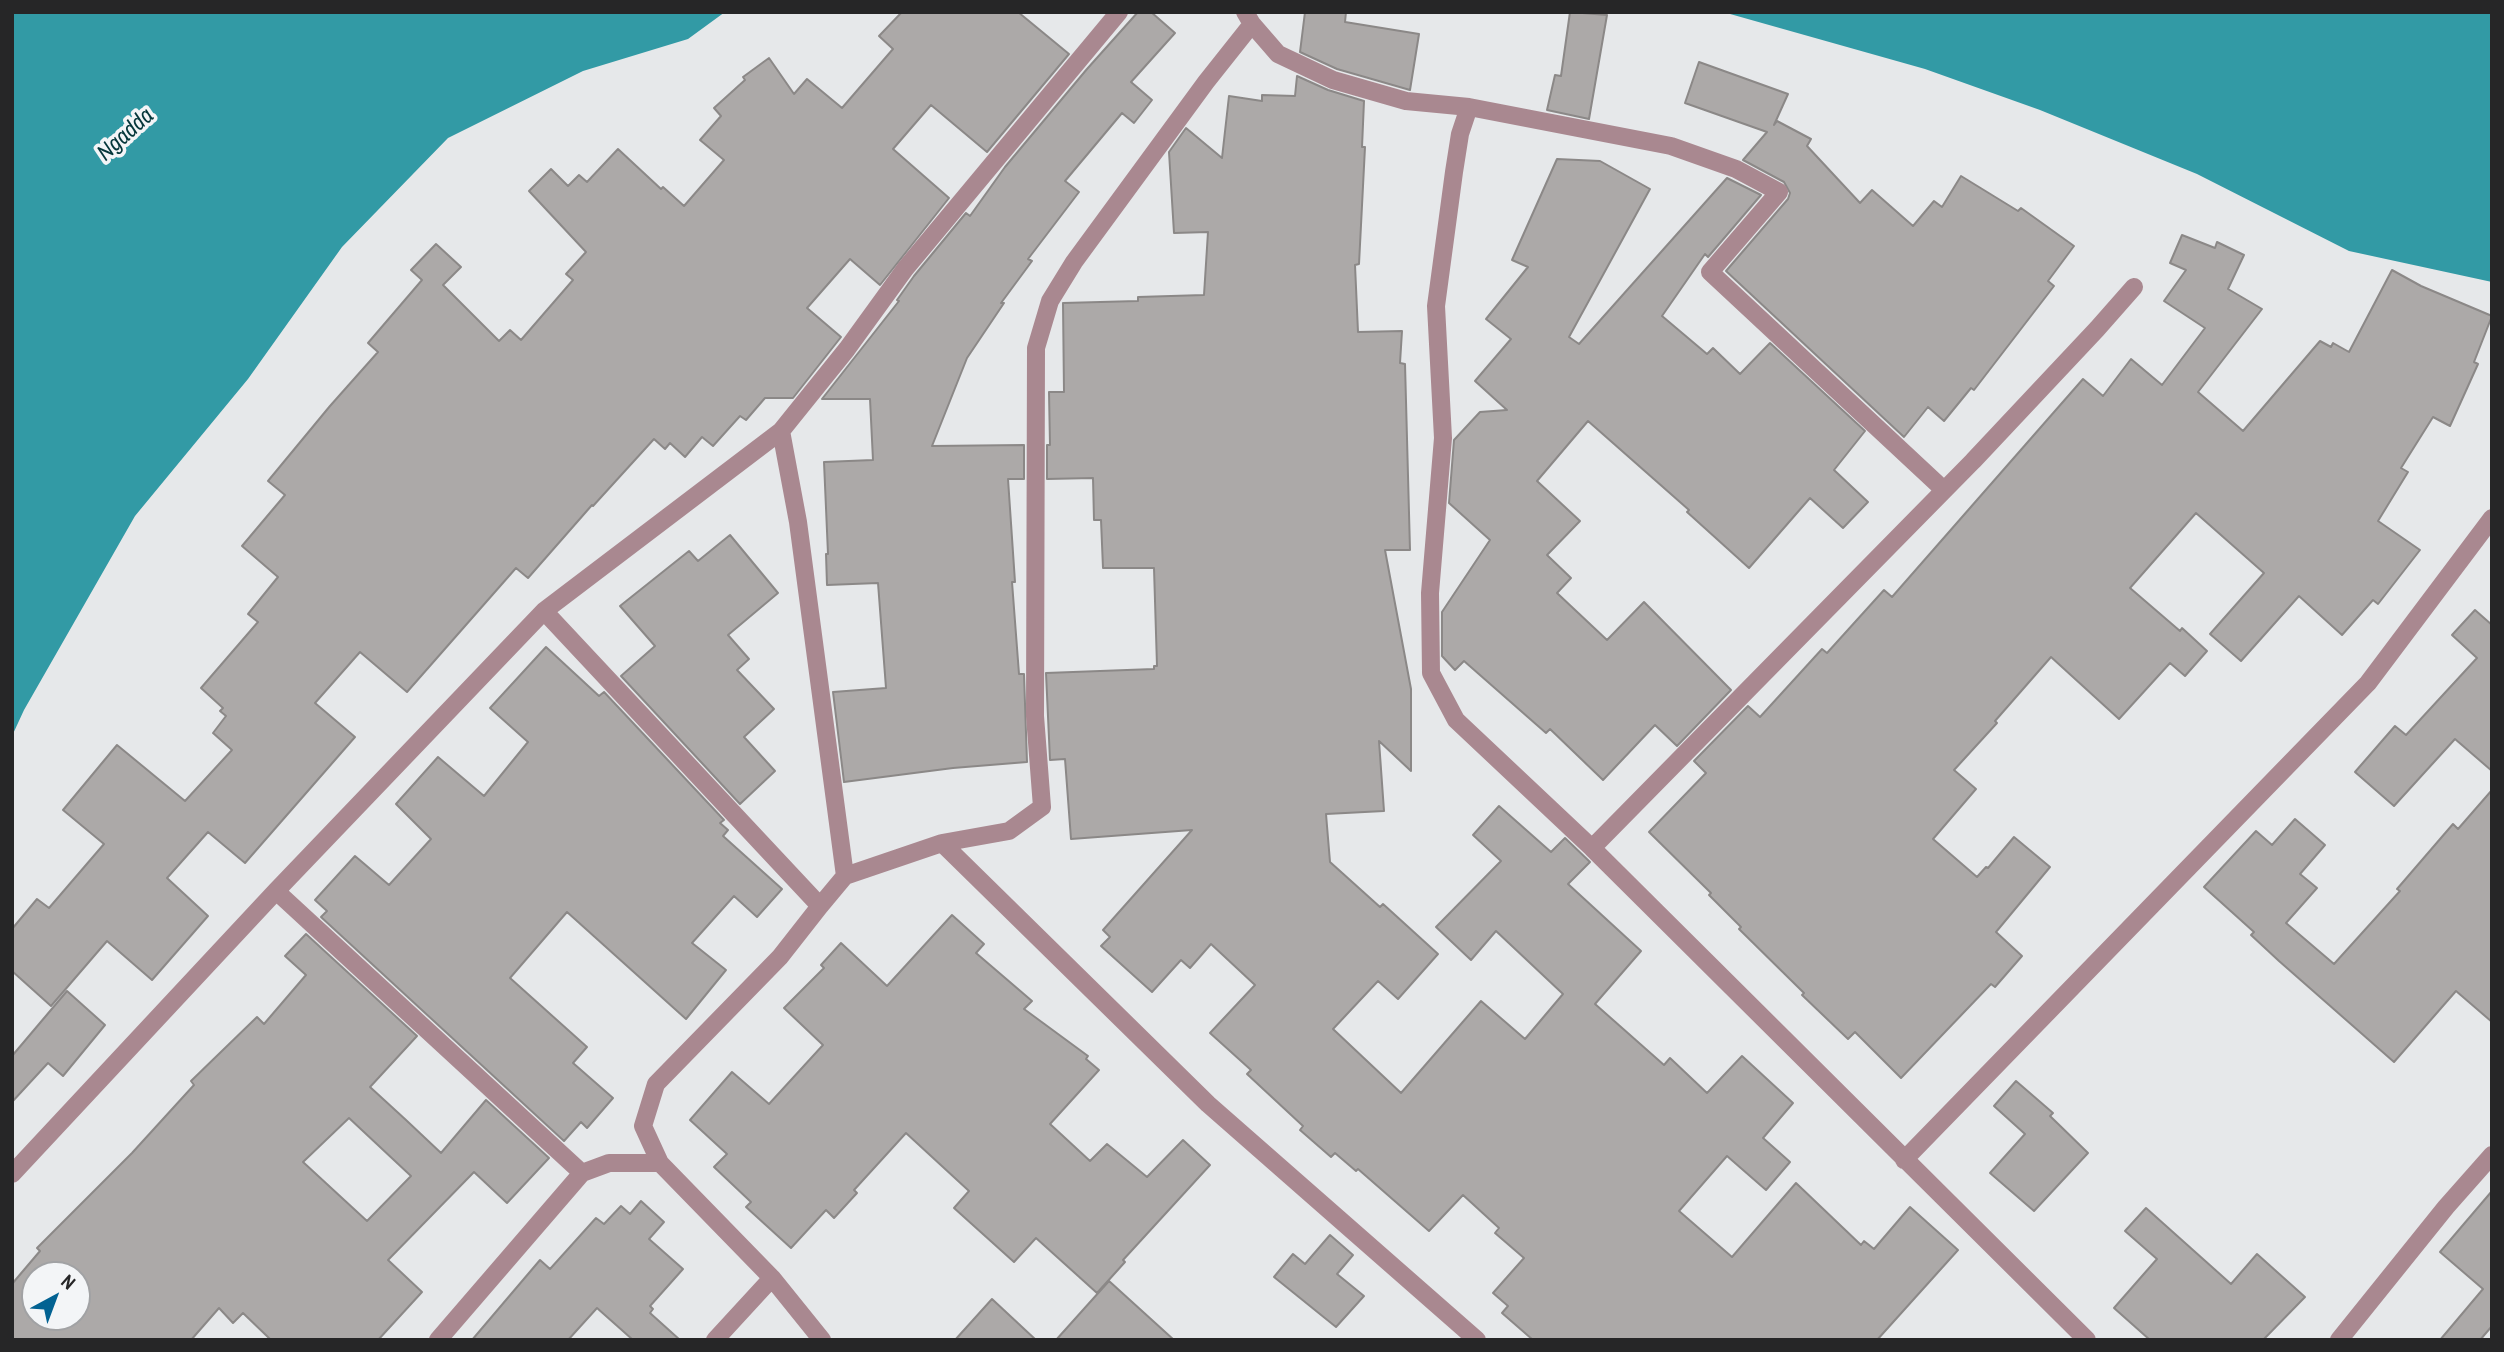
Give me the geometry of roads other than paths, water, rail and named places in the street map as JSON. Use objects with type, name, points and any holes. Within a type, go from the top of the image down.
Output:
[{"type":"street","points":[[12,1174],[276,891],[544,611],[781,431],[847,349],[905,269],[1119,12]]},
{"type":"street","points":[[821,1340],[772,1278],[660,1163],[643,1126],[656,1084],[780,957],[845,876],[942,843],[1010,831],[1042,807],[1035,716],[1036,348],[1050,301],[1082,251],[1206,82],[1248,18],[1278,54],[1333,80],[1406,101],[1469,107],[1671,146],[1736,169],[1779,192],[1710,272],[1944,491]]},
{"type":"street","points":[[1469,107],[1460,134],[1436,306],[1443,438],[1430,593],[1430,673],[1456,720],[1592,848],[2087,1340]]},
{"type":"street","points":[[1592,848],[1944,491],[2097,330],[2134,287]]},
{"type":"street","points":[[781,431],[798,522],[845,876]]},
{"type":"street","points":[[1904,1160],[2368,683],[2492,518]]},
{"type":"street","points":[[544,611],[820,906]]},
{"type":"street","points":[[942,843],[1208,1104],[1477,1340]]},
{"type":"street","points":[[276,891],[582,1173]]},
{"type":"street","points":[[2339,1340],[2446,1207],[2492,1155]]},
{"type":"street","points":[[438,1340],[582,1173],[609,1163],[660,1163]]},
{"type":"street","points":[[715,1340],[772,1278]]},
{"type":"water","name":"Ngadda","points":[[12,12],[725,12],[688,39],[583,71],[448,138],[342,247],[248,379],[135,516],[24,710],[12,736]]},
{"type":"water","points":[[1723,12],[2492,12],[2492,282],[2349,251],[2197,174],[2040,110],[1925,69]]}]
